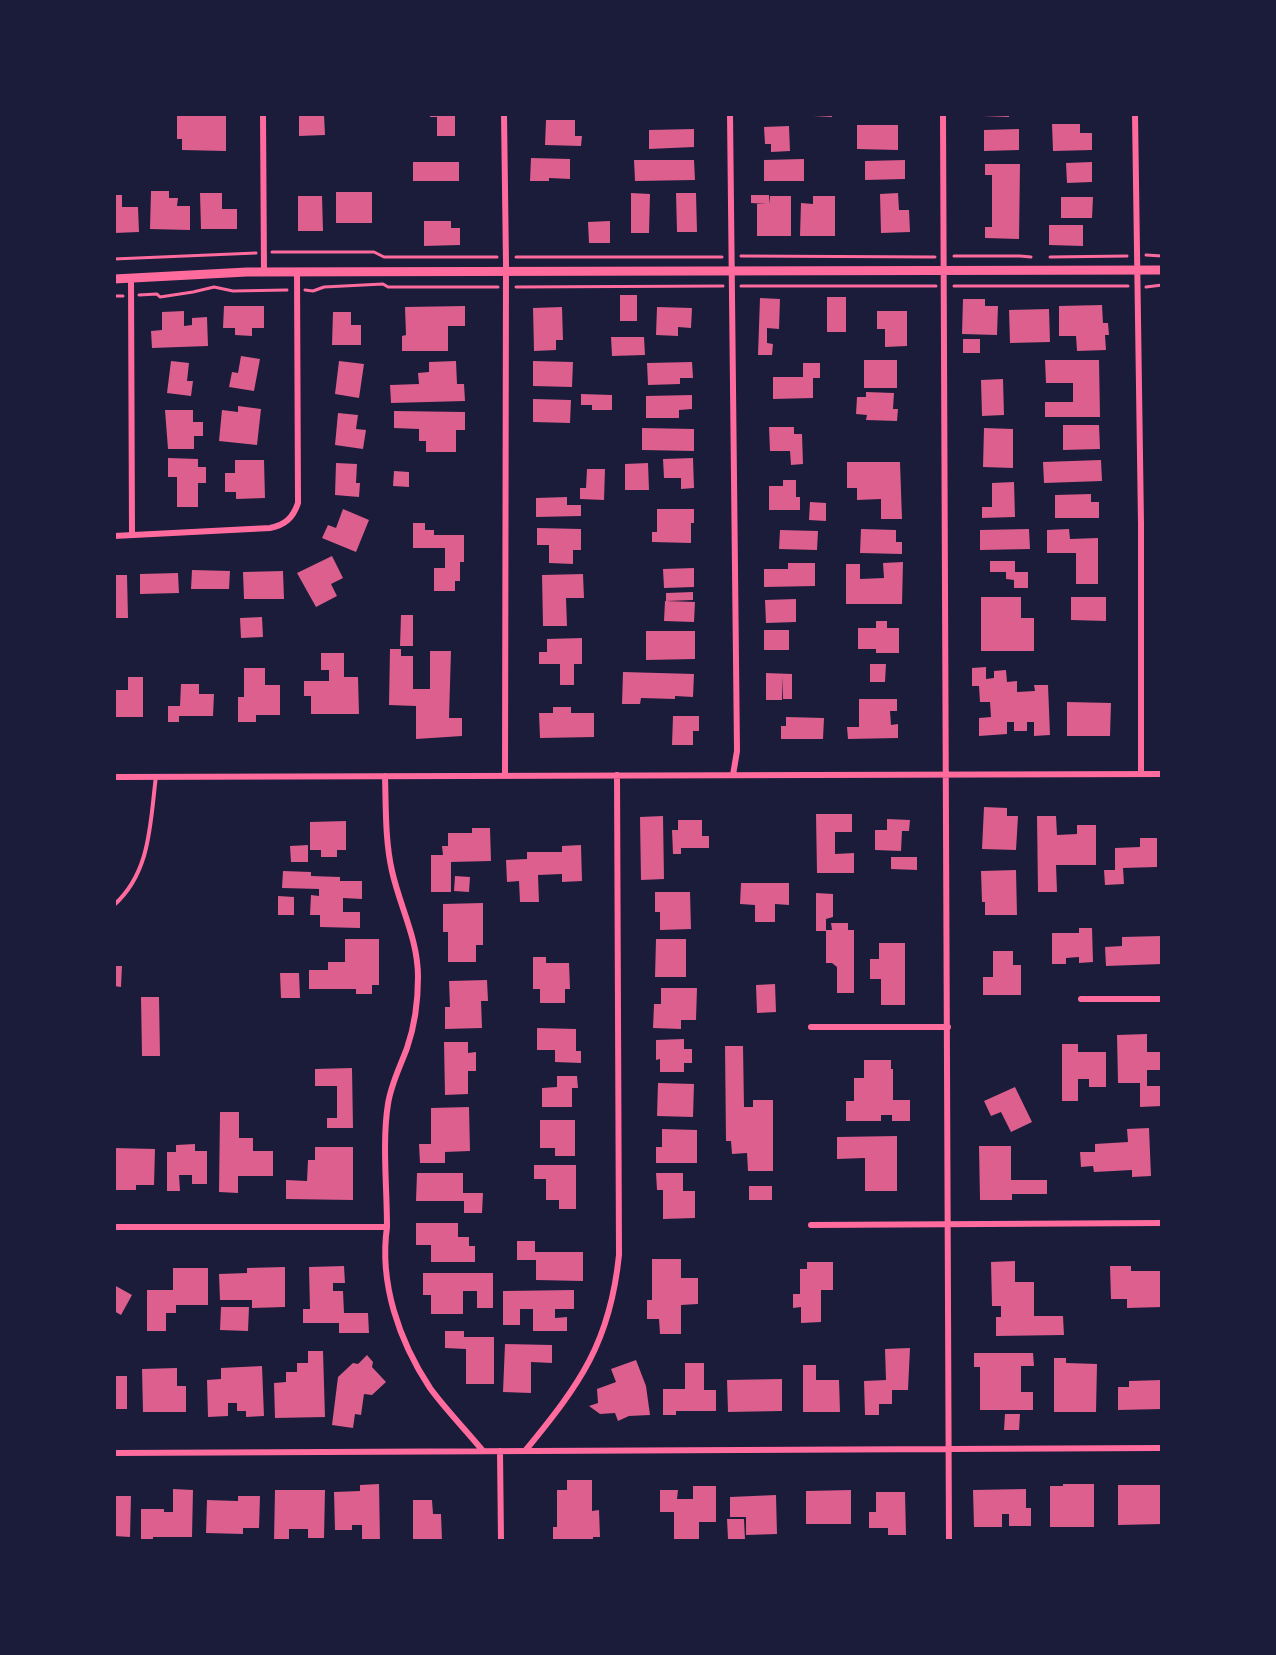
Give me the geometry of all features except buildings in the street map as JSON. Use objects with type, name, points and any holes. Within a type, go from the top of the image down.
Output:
[{"type":"street","points":[[263,114],[264,272]]},
{"type":"street","points":[[504,114],[505,776]]},
{"type":"street","points":[[730,114],[737,751],[733,775]]},
{"type":"street","points":[[943,114],[949,1541]]},
{"type":"street","points":[[1135,114],[1141,774]]},
{"type":"street","points":[[114,279],[264,272],[1162,270]]},
{"type":"street","points":[[114,536],[270,528],[280,526],[295,512],[298,503],[297,272]]},
{"type":"street","points":[[131,278],[132,535]]},
{"type":"street","points":[[114,777],[1162,774]]},
{"type":"street","points":[[525,1451],[574,1389],[585,1370],[604,1330],[616,1287],[619,1255],[617,775]]},
{"type":"street","points":[[385,776],[386,836],[392,869],[415,948],[418,973],[418,999],[414,1024],[393,1082],[388,1103],[387,1227],[384,1245],[389,1289],[405,1341],[432,1390],[483,1451]]},
{"type":"street","points":[[1081,999],[1162,999]]},
{"type":"street","points":[[811,1027],[948,1027]]},
{"type":"street","points":[[811,1225],[1162,1223]]},
{"type":"street","points":[[114,1227],[387,1227]]},
{"type":"street","points":[[114,1454],[1160,1448]]},
{"type":"street","points":[[500,1451],[501,1541]]},
{"type":"lane","points":[[114,905],[127,892],[140,870],[150,828],[156,776]]},
{"type":"path","points":[[114,259],[264,252],[374,252],[384,257],[1162,256]]},
{"type":"path","points":[[114,296],[157,294],[160,297],[214,287],[233,291],[313,291],[324,287],[383,285],[388,287],[1138,287],[1162,285]]}]
